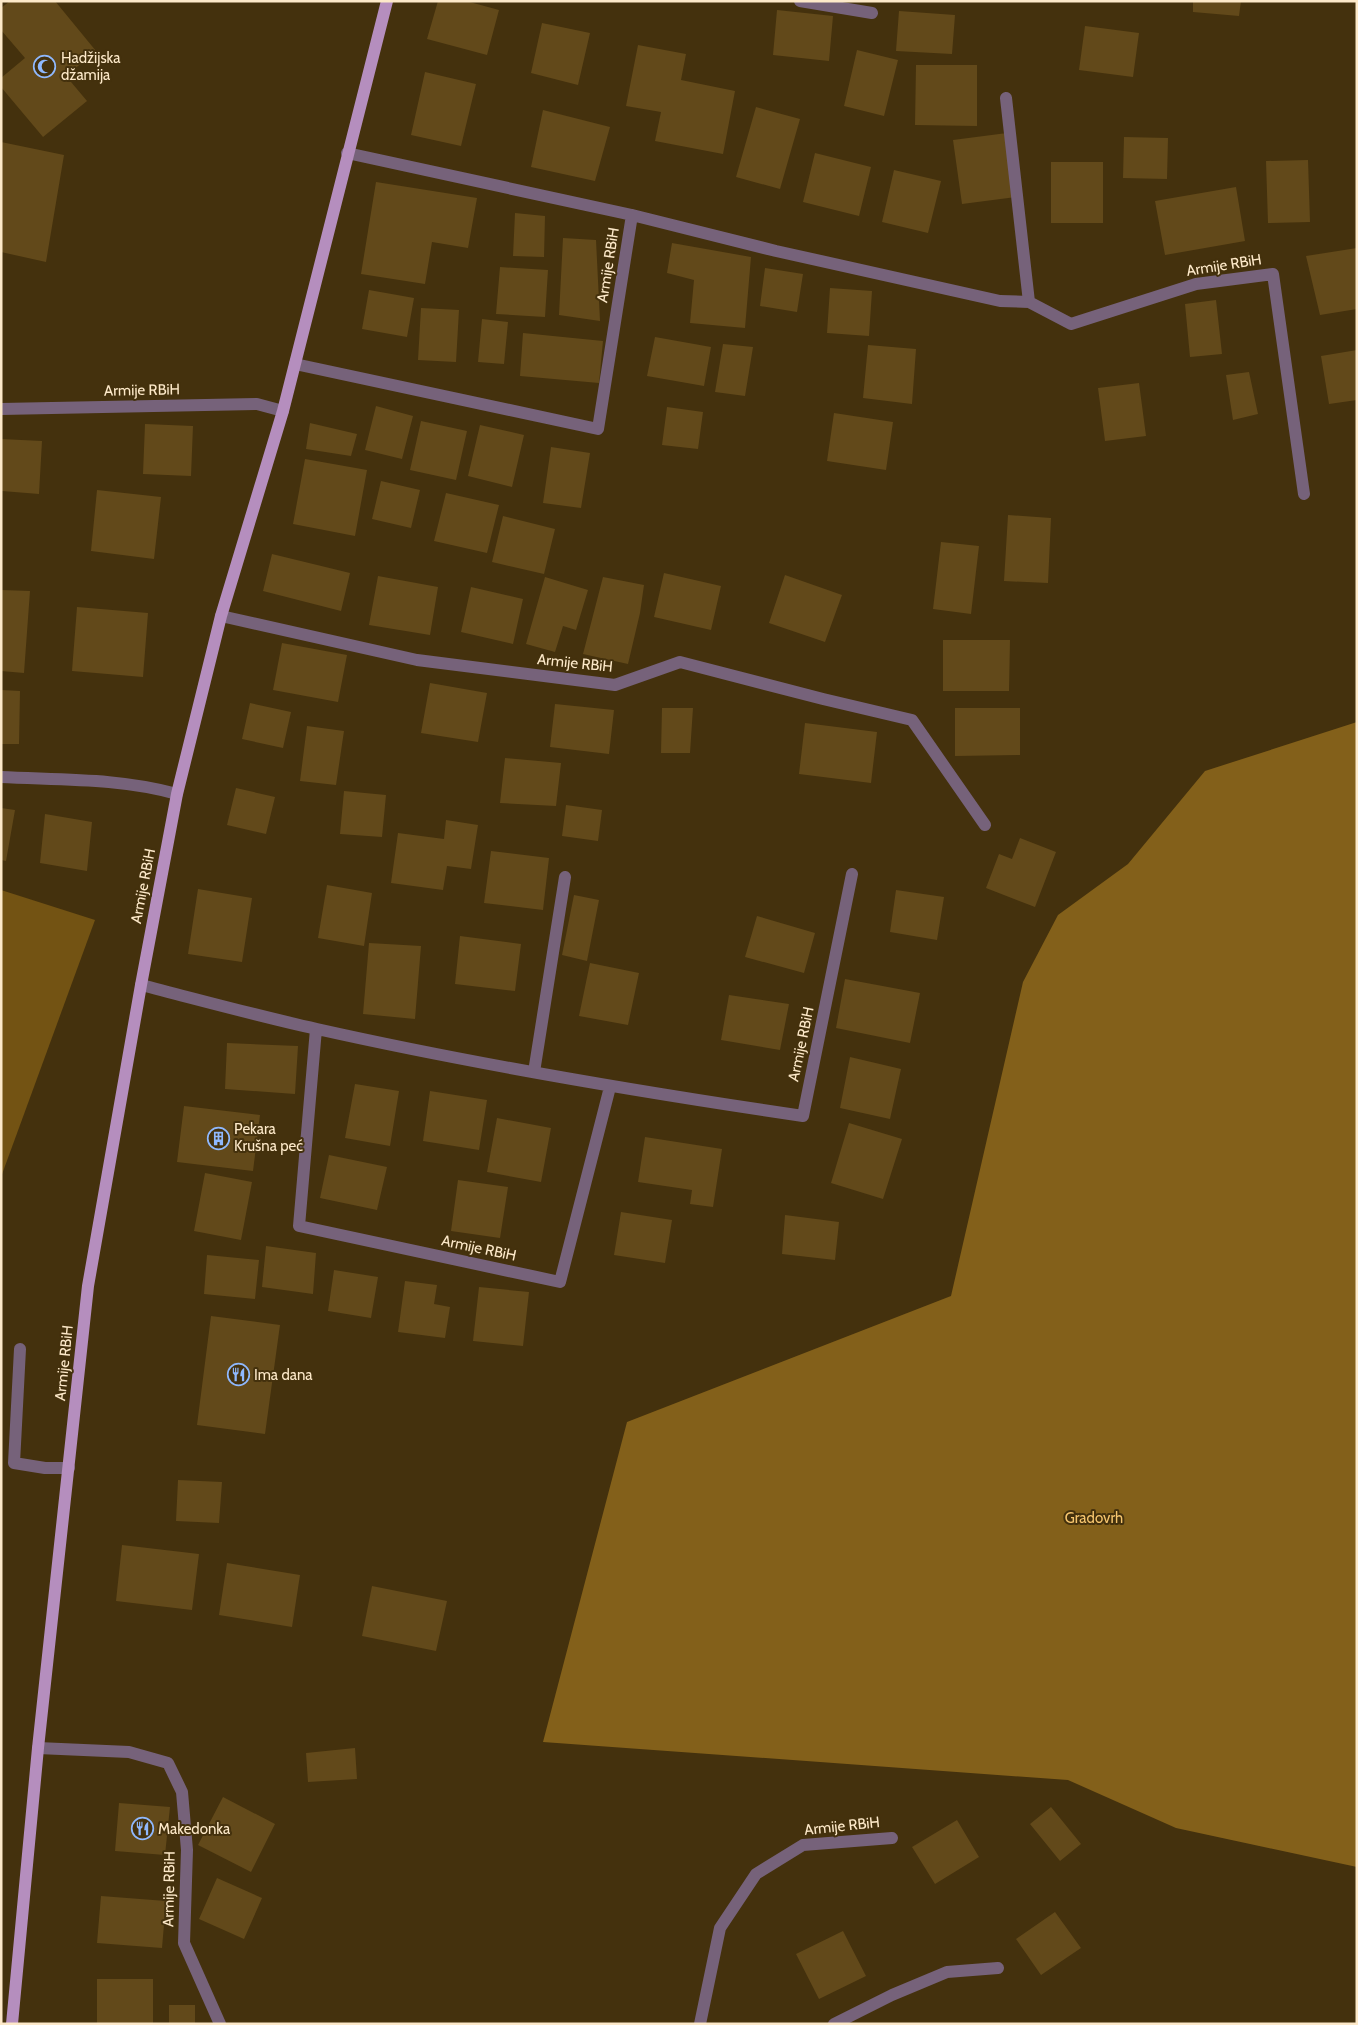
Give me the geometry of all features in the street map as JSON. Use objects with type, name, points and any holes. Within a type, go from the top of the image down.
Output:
[{"type":"main road","name":"Armije RBiH","points":[[12,2024],[38,1748],[70,1468],[88,1286],[141,985],[177,794],[221,616],[283,411],[387,1]]},
{"type":"street","points":[[800,1],[872,13]]},
{"type":"street","points":[[1006,98],[1029,302]]},
{"type":"street","name":"Armije RBiH","points":[[347,154],[632,216],[776,251],[990,299],[1029,302],[1071,324],[1196,284],[1273,274],[1304,494]]},
{"type":"street","name":"Armije RBiH","points":[[295,364],[598,429],[632,216]]},
{"type":"street","name":"Armije RBiH","points":[[1,409],[257,404],[283,411]]},
{"type":"street","name":"Armije RBiH","points":[[221,616],[417,660],[615,685],[680,662],[912,720],[985,825]]},
{"type":"street","points":[[1,777],[102,781],[148,786],[177,794]]},
{"type":"street","name":"Armije RBiH","points":[[141,985],[316,1029],[610,1087],[803,1116],[852,874]]},
{"type":"street","points":[[534,1072],[565,878]]},
{"type":"street","name":"Armije RBiH","points":[[316,1029],[299,1226],[560,1282],[610,1087]]},
{"type":"street","points":[[20,1350],[14,1463],[45,1468],[70,1468]]},
{"type":"street","name":"Armije RBiH","points":[[38,1748],[129,1752],[168,1762],[182,1792],[187,1850],[184,1943],[220,2024]]},
{"type":"street","name":"Armije RBiH","points":[[700,2024],[720,1928],[756,1874],[803,1844],[892,1838]]},
{"type":"street","points":[[834,2024],[892,1995],[947,1972],[998,1968]]},
{"type":"shaded area","points":[[1,890],[95,920],[1,1177]]},
{"type":"green space","name":"Gradovrh","points":[[1357,722],[1357,1867],[1176,1828],[1068,1780],[543,1742],[627,1422],[951,1296],[1023,982],[1058,915],[1128,864],[1205,771]]},
{"type":"building","name":"Hadžijska džamija","points":[[10,1],[55,1],[96,51],[66,76],[87,101],[43,137],[1,87],[1,78],[25,58],[1,30],[1,8]]},
{"type":"building","points":[[438,1],[466,1],[499,10],[487,55],[427,39]]},
{"type":"building","points":[[1193,1],[1241,1],[1239,16],[1193,12]]},
{"type":"building","points":[[777,10],[833,16],[829,61],[773,55]]},
{"type":"building","points":[[899,11],[955,15],[952,54],[896,51]]},
{"type":"building","points":[[542,23],[590,33],[578,85],[531,73]]},
{"type":"building","points":[[1085,26],[1139,33],[1133,77],[1079,70]]},
{"type":"building","points":[[638,45],[686,54],[681,80],[735,91],[723,154],[655,141],[661,112],[626,106]]},
{"type":"building","points":[[857,50],[898,60],[884,116],[844,106]]},
{"type":"building","points":[[916,65],[977,65],[977,126],[915,125]]},
{"type":"building","points":[[425,72],[476,84],[461,146],[411,135]]},
{"type":"building","points":[[756,107],[800,119],[780,189],[736,177]]},
{"type":"building","points":[[543,110],[610,127],[595,181],[531,167]]},
{"type":"building","points":[[1007,133],[1016,197],[962,204],[953,140]]},
{"type":"building","points":[[1124,137],[1168,138],[1167,179],[1123,178]]},
{"type":"building","points":[[1,142],[64,155],[46,262],[1,252]]},
{"type":"building","points":[[815,153],[871,167],[859,216],[803,202]]},
{"type":"building","points":[[1308,160],[1310,222],[1268,223],[1266,161]]},
{"type":"building","points":[[1051,162],[1103,162],[1103,223],[1051,223]]},
{"type":"building","points":[[894,170],[941,181],[928,233],[882,222]]},
{"type":"building","points":[[376,182],[477,198],[468,248],[432,242],[425,284],[361,274]]},
{"type":"building","points":[[1236,187],[1245,241],[1165,255],[1155,201]]},
{"type":"building","points":[[515,213],[545,216],[544,257],[513,256]]},
{"type":"building","points":[[563,238],[596,240],[600,321],[559,315]]},
{"type":"building","points":[[672,243],[751,257],[745,328],[690,323],[694,280],[667,273]]},
{"type":"building","points":[[1357,248],[1357,309],[1320,315],[1306,256]]},
{"type":"building","points":[[500,267],[548,270],[545,317],[496,314]]},
{"type":"building","points":[[765,268],[803,274],[797,312],[760,306]]},
{"type":"building","points":[[830,288],[872,291],[869,336],[827,333]]},
{"type":"building","points":[[369,290],[414,298],[407,337],[362,329]]},
{"type":"building","points":[[1216,300],[1222,354],[1190,357],[1185,304]]},
{"type":"building","points":[[421,308],[459,310],[456,362],[418,360]]},
{"type":"building","points":[[482,319],[508,322],[504,364],[478,362]]},
{"type":"building","points":[[523,333],[603,341],[599,383],[520,376]]},
{"type":"building","points":[[655,337],[711,347],[704,386],[647,376]]},
{"type":"building","points":[[723,344],[753,347],[745,396],[715,392]]},
{"type":"building","points":[[868,345],[916,349],[912,404],[863,398]]},
{"type":"building","points":[[1357,350],[1357,400],[1329,404],[1321,356]]},
{"type":"building","points":[[1249,372],[1258,414],[1233,420],[1226,375]]},
{"type":"building","points":[[1139,383],[1146,436],[1105,441],[1098,388]]},
{"type":"building","points":[[376,406],[413,416],[402,459],[365,450]]},
{"type":"building","points":[[667,407],[703,412],[698,449],[662,445]]},
{"type":"building","points":[[834,413],[893,422],[886,470],[827,461]]},
{"type":"building","points":[[421,421],[467,431],[456,480],[410,470]]},
{"type":"building","points":[[310,423],[357,434],[351,456],[306,449]]},
{"type":"building","points":[[145,424],[193,426],[191,476],[143,474]]},
{"type":"building","points":[[480,425],[524,435],[512,487],[468,476]]},
{"type":"building","points":[[1,439],[42,441],[39,494],[2,491]]},
{"type":"building","points":[[551,447],[590,453],[581,508],[543,503]]},
{"type":"building","points":[[305,459],[367,470],[355,536],[293,524]]},
{"type":"building","points":[[381,481],[420,490],[411,528],[372,519]]},
{"type":"building","points":[[97,490],[161,497],[154,559],[91,551]]},
{"type":"building","points":[[446,493],[499,505],[487,553],[434,541]]},
{"type":"building","points":[[1008,515],[1051,518],[1048,583],[1004,581]]},
{"type":"building","points":[[503,516],[555,529],[544,574],[492,562]]},
{"type":"building","points":[[941,542],[979,546],[971,614],[933,609]]},
{"type":"building","points":[[272,554],[350,573],[341,611],[263,591]]},
{"type":"building","points":[[664,573],[721,586],[711,630],[654,617]]},
{"type":"building","points":[[785,575],[842,595],[825,642],[769,623]]},
{"type":"building","points":[[378,576],[438,587],[430,635],[369,625]]},
{"type":"building","points":[[545,577],[588,590],[576,630],[563,626],[555,652],[526,644]]},
{"type":"building","points":[[603,577],[644,585],[640,613],[628,664],[583,654]]},
{"type":"building","points":[[471,587],[523,599],[513,644],[461,632]]},
{"type":"building","points":[[1,590],[30,591],[24,673],[1,671]]},
{"type":"building","points":[[77,607],[148,613],[143,677],[72,671]]},
{"type":"building","points":[[943,640],[1010,640],[1009,691],[943,691]]},
{"type":"building","points":[[282,643],[347,655],[338,702],[273,690]]},
{"type":"building","points":[[430,683],[487,693],[478,742],[421,733]]},
{"type":"building","points":[[1,690],[20,691],[19,744],[1,744]]},
{"type":"building","points":[[250,703],[291,712],[283,748],[242,739]]},
{"type":"building","points":[[555,704],[614,710],[609,754],[550,747]]},
{"type":"building","points":[[662,708],[693,708],[690,753],[661,753]]},
{"type":"building","points":[[955,708],[1020,708],[1020,755],[955,756]]},
{"type":"building","points":[[805,723],[877,732],[871,783],[799,774]]},
{"type":"building","points":[[307,726],[344,731],[336,785],[300,781]]},
{"type":"building","points":[[505,758],[561,763],[556,806],[500,803]]},
{"type":"building","points":[[236,788],[275,797],[266,834],[227,825]]},
{"type":"building","points":[[344,791],[386,795],[382,837],[340,834]]},
{"type":"building","points":[[566,805],[602,810],[598,841],[562,836]]},
{"type":"building","points":[[1,808],[15,810],[6,861],[1,860]]},
{"type":"building","points":[[45,814],[92,822],[87,871],[40,863]]},
{"type":"building","points":[[446,820],[478,825],[471,869],[447,866],[443,890],[391,883],[398,833],[444,839]]},
{"type":"building","points":[[1020,838],[1056,852],[1035,907],[986,888],[999,854],[1012,859]]},
{"type":"building","points":[[491,851],[549,858],[543,910],[484,903]]},
{"type":"building","points":[[327,885],[372,893],[364,946],[318,938]]},
{"type":"building","points":[[198,889],[252,898],[242,962],[188,954]]},
{"type":"building","points":[[896,890],[944,897],[937,940],[890,932]]},
{"type":"building","points":[[574,895],[599,900],[587,961],[562,955]]},
{"type":"building","points":[[757,916],[815,933],[804,973],[745,957]]},
{"type":"building","points":[[460,936],[521,944],[515,991],[455,984]]},
{"type":"building","points":[[369,943],[421,946],[415,1019],[363,1014]]},
{"type":"building","points":[[590,963],[639,973],[628,1025],[579,1016]]},
{"type":"building","points":[[845,979],[920,993],[910,1043],[836,1028]]},
{"type":"building","points":[[729,995],[789,1004],[780,1050],[721,1040]]},
{"type":"building","points":[[227,1043],[298,1046],[295,1094],[225,1089]]},
{"type":"building","points":[[850,1057],[901,1069],[890,1119],[840,1108]]},
{"type":"building","points":[[355,1084],[399,1091],[390,1146],[345,1138]]},
{"type":"building","points":[[430,1091],[487,1100],[479,1150],[423,1141]]},
{"type":"building","name":"Pekara Krušna peć","points":[[184,1106],[260,1115],[253,1171],[177,1162]]},
{"type":"building","points":[[497,1118],[551,1128],[541,1182],[487,1172]]},
{"type":"building","points":[[849,1123],[902,1139],[883,1199],[831,1183]]},
{"type":"building","points":[[645,1137],[722,1149],[713,1207],[690,1204],[692,1190],[638,1182]]},
{"type":"building","points":[[329,1155],[387,1167],[377,1210],[320,1198]]},
{"type":"building","points":[[205,1173],[252,1182],[241,1240],[194,1231]]},
{"type":"building","points":[[458,1180],[508,1187],[500,1238],[451,1231]]},
{"type":"building","points":[[621,1212],[672,1220],[665,1263],[614,1255]]},
{"type":"building","points":[[785,1215],[839,1222],[835,1260],[782,1254]]},
{"type":"building","points":[[266,1246],[316,1253],[313,1294],[262,1287]]},
{"type":"building","points":[[207,1255],[259,1260],[255,1299],[204,1294]]},
{"type":"building","points":[[334,1270],[378,1277],[371,1318],[328,1311]]},
{"type":"building","points":[[405,1281],[437,1285],[434,1304],[450,1307],[445,1338],[398,1332]]},
{"type":"building","points":[[479,1287],[529,1292],[523,1346],[473,1341]]},
{"type":"building","name":"Ima dana","points":[[211,1316],[280,1325],[265,1434],[197,1425]]},
{"type":"building","points":[[178,1480],[222,1482],[219,1523],[176,1521]]},
{"type":"building","points":[[122,1545],[199,1554],[192,1610],[116,1601]]},
{"type":"building","points":[[227,1563],[300,1575],[292,1627],[219,1615]]},
{"type":"building","points":[[372,1586],[447,1601],[436,1651],[362,1636]]},
{"type":"building","points":[[355,1748],[357,1779],[308,1782],[306,1753]]},
{"type":"building","points":[[223,1797],[275,1824],[251,1872],[198,1845]]},
{"type":"building","name":"Makedonka","points":[[119,1803],[170,1807],[165,1855],[115,1851]]},
{"type":"building","points":[[1051,1807],[1081,1844],[1060,1861],[1030,1824]]},
{"type":"building","points":[[957,1820],[979,1857],[935,1884],[912,1847]]},
{"type":"building","points":[[217,1878],[262,1898],[244,1939],[199,1919]]},
{"type":"building","points":[[101,1896],[166,1901],[162,1948],[97,1943]]},
{"type":"building","points":[[1055,1912],[1081,1948],[1041,1975],[1016,1939]]},
{"type":"building","points":[[843,1931],[866,1976],[819,1999],[796,1954]]},
{"type":"building","points":[[97,1979],[153,1979],[153,2024],[97,2024]]},
{"type":"building","points":[[169,2005],[195,2005],[195,2024],[169,2024]]},
{"type":"place","name":"Hadžijska džamija","points":[[45,67]]},
{"type":"place","name":"Pekara Krušna peć","points":[[218,1138]]},
{"type":"place","name":"Ima dana","points":[[238,1375]]},
{"type":"place","name":"Makedonka","points":[[142,1829]]}]
